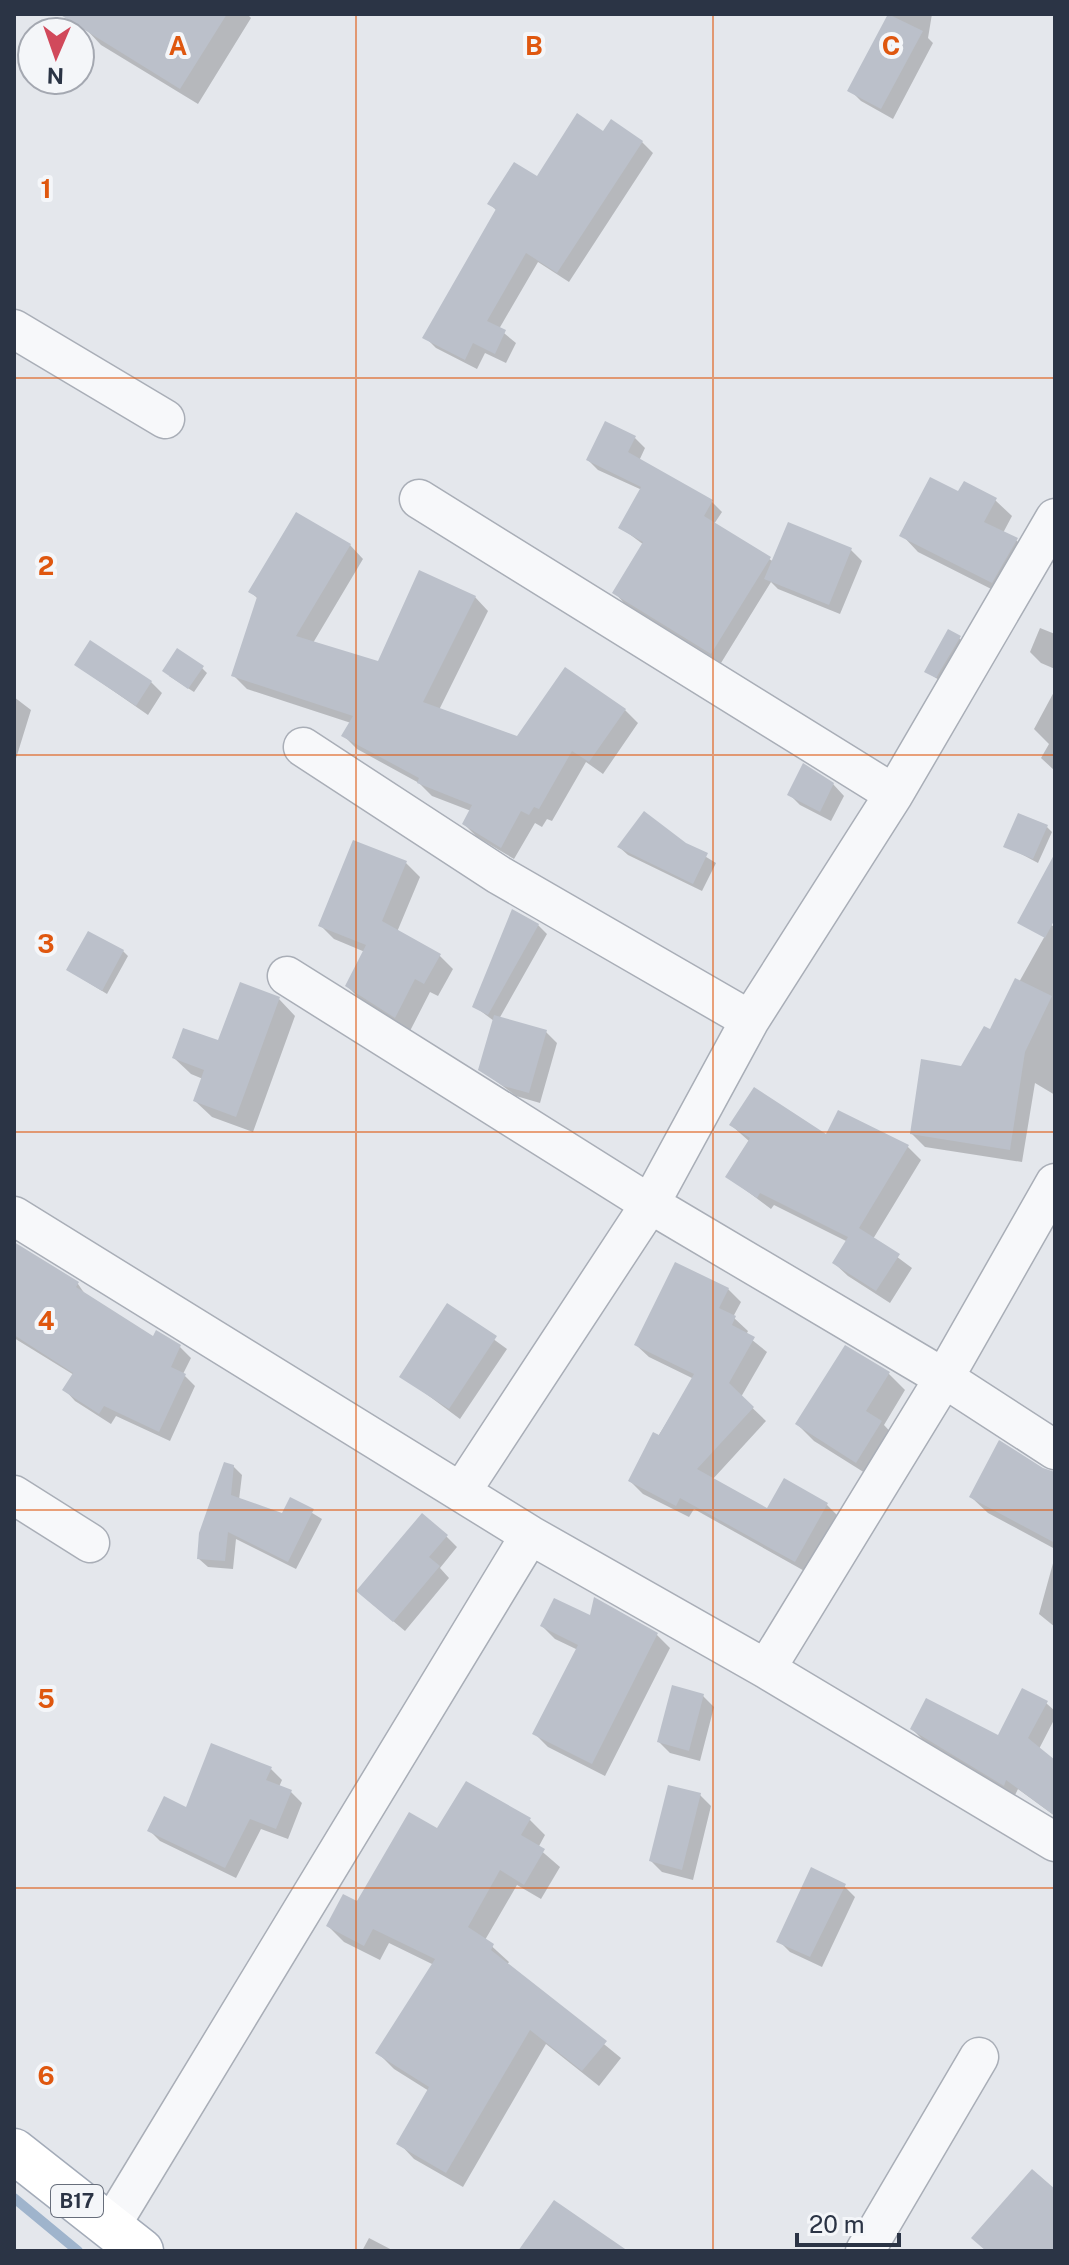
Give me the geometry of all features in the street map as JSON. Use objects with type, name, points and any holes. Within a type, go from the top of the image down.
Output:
[{"type":"main road","name":"B17","points":[[14,2151],[126,2239]]},
{"type":"street","points":[[14,329],[165,419]]},
{"type":"street","points":[[419,499],[894,794]]},
{"type":"street","points":[[461,1492],[650,1204],[750,1020],[894,794],[1055,518]]},
{"type":"street","points":[[303,747],[499,875],[750,1020]]},
{"type":"street","points":[[287,976],[650,1204],[944,1378],[1055,1450]]},
{"type":"street","points":[[766,1669],[944,1378],[1055,1183]]},
{"type":"street","points":[[14,1216],[530,1535],[766,1669],[1055,1842]]},
{"type":"street","points":[[14,1495],[90,1543]]},
{"type":"street","points":[[126,2239],[530,1535]]},
{"type":"street","points":[[865,2251],[979,2057]]},
{"type":"building","points":[[59,14],[227,14],[180,89],[96,37],[96,16]]},
{"type":"building","points":[[888,14],[923,31],[881,109],[847,91]]},
{"type":"building","points":[[577,113],[603,131],[611,119],[643,141],[557,273],[526,253],[487,321],[506,330],[495,354],[473,343],[465,360],[422,338],[496,209],[487,204],[514,162],[537,176]]},
{"type":"building","points":[[605,421],[636,436],[628,452],[713,500],[704,516],[771,557],[711,654],[612,593],[643,542],[618,528],[641,487],[586,460]]},
{"type":"building","points":[[930,477],[958,491],[964,481],[997,498],[984,522],[1018,538],[992,583],[899,536]]},
{"type":"building","points":[[296,512],[351,544],[296,636],[378,661],[419,570],[476,596],[423,702],[517,736],[565,667],[626,709],[589,762],[572,751],[539,809],[534,807],[529,815],[521,811],[501,848],[462,824],[472,805],[417,783],[419,778],[341,736],[353,716],[231,676],[257,597],[248,592]]},
{"type":"building","points":[[788,522],[852,548],[829,605],[764,579]]},
{"type":"building","points":[[948,629],[961,636],[936,678],[924,672]]},
{"type":"building","points":[[90,640],[152,681],[136,706],[74,665]]},
{"type":"building","points":[[177,648],[204,666],[188,689],[162,671]]},
{"type":"building","points":[[803,763],[834,783],[820,812],[787,795]]},
{"type":"building","points":[[644,811],[686,843],[708,853],[693,884],[617,847]]},
{"type":"building","points":[[1018,813],[1048,825],[1033,859],[1003,847]]},
{"type":"building","points":[[353,840],[407,861],[382,921],[441,954],[424,984],[415,979],[395,1018],[345,986],[366,945],[318,926]]},
{"type":"building","points":[[1055,853],[1055,919],[1045,938],[1017,923]]},
{"type":"building","points":[[512,909],[539,924],[488,1015],[472,1007]]},
{"type":"building","points":[[88,931],[124,950],[102,991],[66,970]]},
{"type":"building","points":[[1015,978],[1052,996],[1025,1052],[1010,1150],[910,1134],[921,1059],[961,1066],[984,1026],[990,1029]]},
{"type":"building","points":[[240,982],[280,997],[236,1117],[193,1101],[204,1070],[172,1058],[183,1028],[218,1040]]},
{"type":"building","points":[[494,1015],[547,1030],[529,1093],[503,1086],[478,1070]]},
{"type":"building","points":[[754,1087],[826,1134],[838,1110],[909,1145],[859,1228],[900,1254],[876,1291],[832,1263],[848,1237],[760,1193],[757,1198],[725,1177],[750,1138],[729,1125]]},
{"type":"building","points":[[14,1242],[79,1282],[76,1287],[153,1336],[156,1330],[181,1345],[171,1367],[186,1374],[159,1432],[104,1406],[99,1414],[62,1390],[73,1373],[14,1335]]},
{"type":"building","points":[[675,1262],[729,1288],[719,1308],[736,1316],[732,1325],[755,1337],[729,1383],[754,1407],[697,1469],[767,1508],[784,1478],[828,1503],[795,1562],[680,1498],[676,1506],[628,1481],[653,1432],[659,1435],[694,1374],[634,1345]]},
{"type":"building","points":[[447,1303],[497,1336],[449,1409],[399,1377]]},
{"type":"building","points":[[845,1345],[890,1372],[866,1411],[882,1421],[856,1463],[795,1424]]},
{"type":"building","points":[[999,1440],[1043,1468],[1055,1472],[1055,1543],[969,1497]]},
{"type":"building","points":[[224,1462],[234,1465],[231,1495],[282,1513],[290,1497],[314,1509],[288,1562],[228,1532],[225,1561],[197,1559],[199,1533]]},
{"type":"building","points":[[422,1513],[448,1535],[429,1557],[440,1566],[393,1622],[356,1591]]},
{"type":"building","points":[[594,1597],[658,1633],[592,1764],[532,1734],[578,1645],[540,1626],[554,1598],[590,1615]]},
{"type":"building","points":[[672,1685],[704,1694],[689,1751],[657,1742]]},
{"type":"building","points":[[1022,1688],[1048,1701],[1028,1738],[1055,1760],[1055,1816],[1006,1780],[1004,1786],[910,1729],[926,1698],[998,1735]]},
{"type":"building","points":[[211,1743],[272,1767],[266,1780],[292,1790],[276,1829],[250,1819],[225,1868],[147,1831],[164,1796],[186,1807]]},
{"type":"building","points":[[466,1781],[531,1818],[521,1835],[545,1849],[524,1885],[500,1870],[468,1927],[494,1944],[491,1950],[607,2041],[582,2071],[530,2030],[446,2173],[396,2144],[429,2087],[375,2053],[435,1959],[373,1929],[364,1946],[326,1926],[343,1894],[357,1901],[409,1812],[437,1828]]},
{"type":"building","points":[[668,1785],[701,1793],[682,1870],[649,1861]]},
{"type":"building","points":[[811,1867],[846,1884],[810,1957],[776,1942]]},
{"type":"building","points":[[1032,2169],[1055,2189],[1055,2251],[986,2251],[971,2238]]},
{"type":"building","points":[[554,2200],[628,2251],[518,2251]]},
{"type":"waterway","points":[[14,2198],[78,2251]]}]
